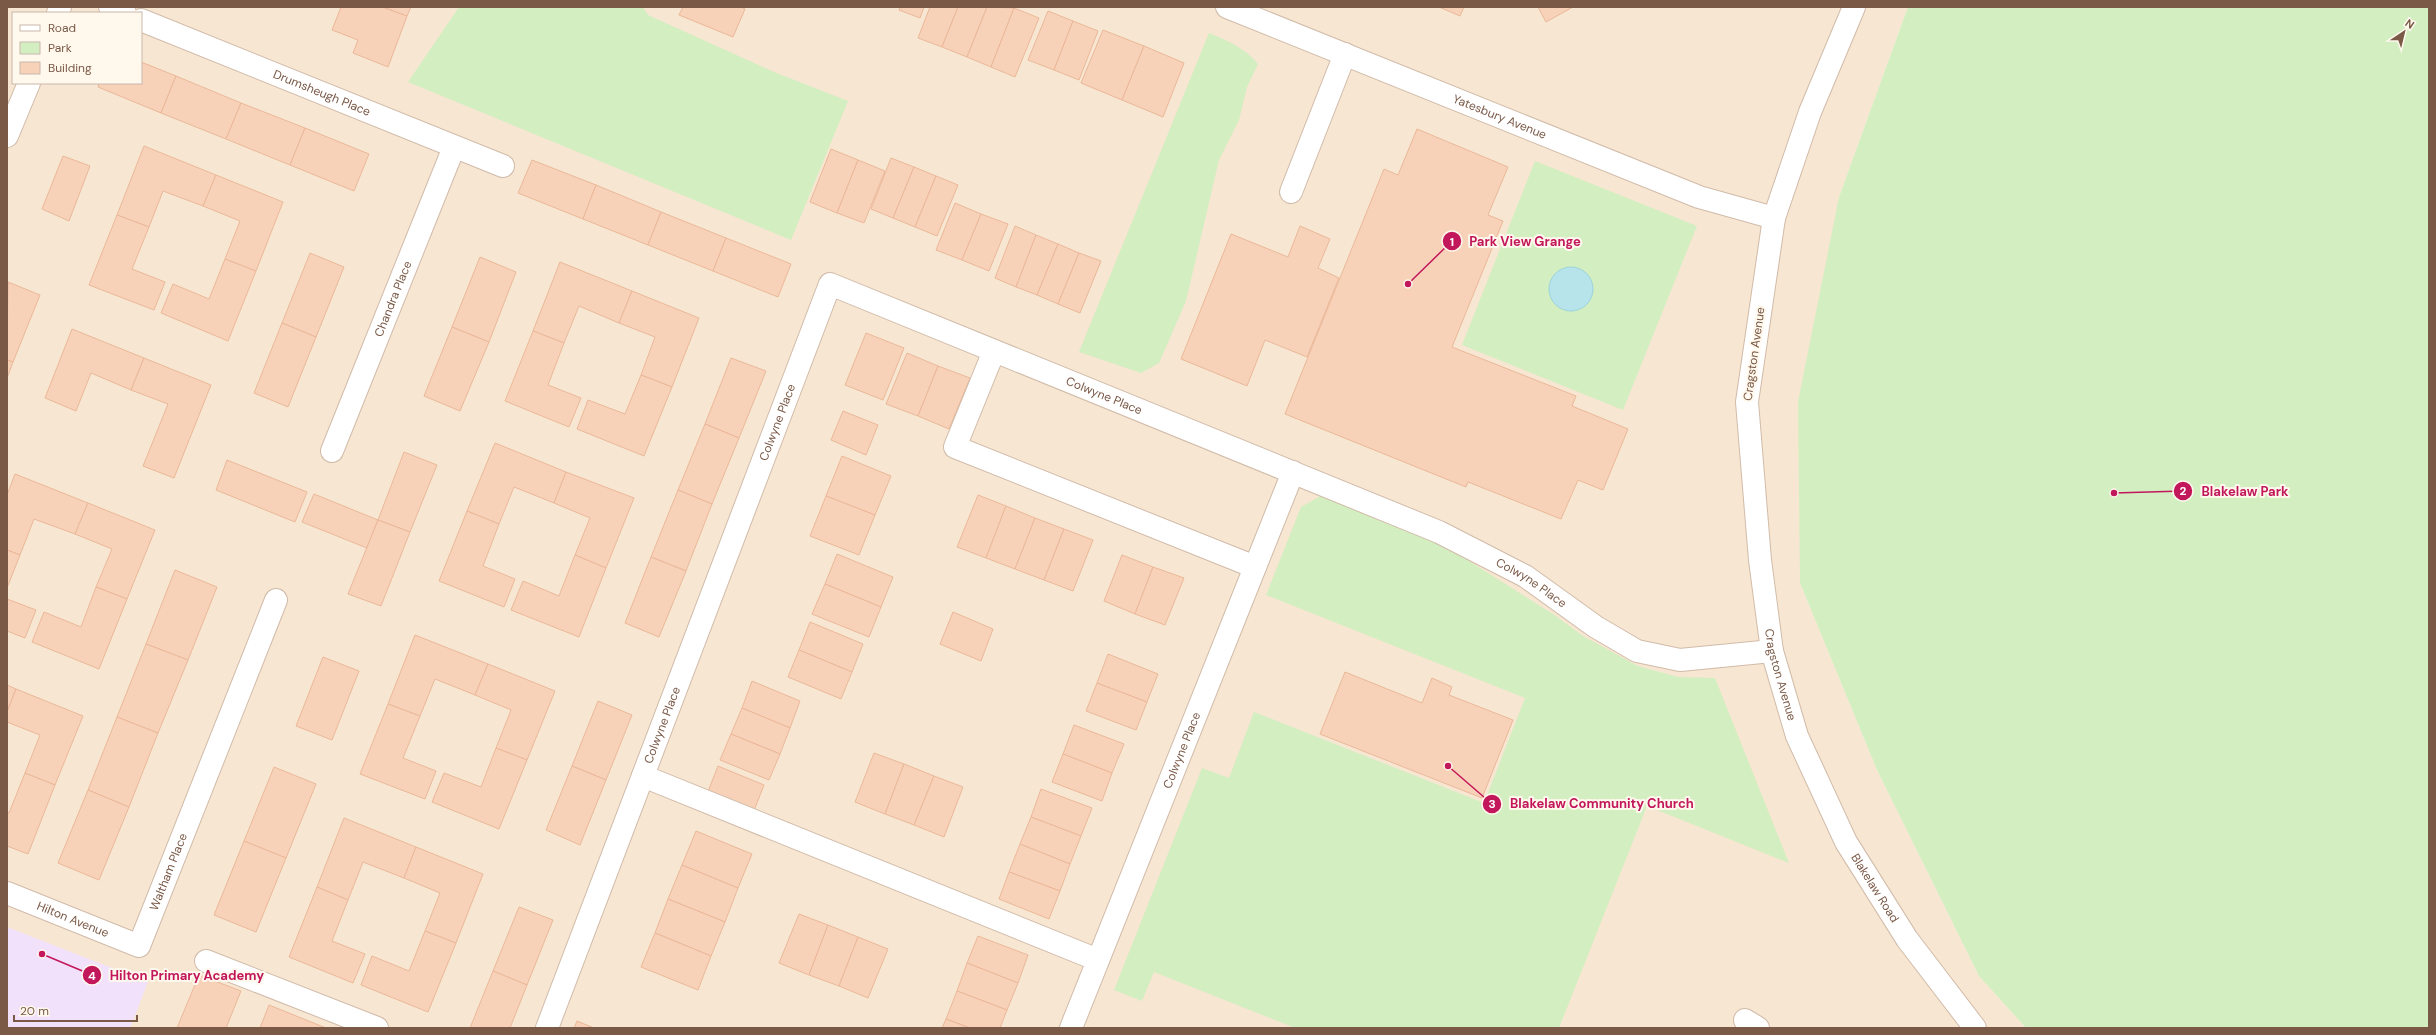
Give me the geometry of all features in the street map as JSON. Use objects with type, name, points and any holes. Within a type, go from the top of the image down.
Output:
[{"type":"street","points":[[110,7],[122,12]]},
{"type":"street","name":"Yatesbury Avenue","points":[[1227,7],[1699,197],[1774,218]]},
{"type":"street","name":"Cragston Avenue","points":[[1797,736],[1772,651],[1760,560],[1747,402],[1774,218],[1810,112],[1854,7]]},
{"type":"street","name":"Drumsheugh Place","points":[[142,20],[503,166]]},
{"type":"street","points":[[1291,192],[1344,54]]},
{"type":"street","points":[[7,136],[29,84]]},
{"type":"street","name":"Chandra Place","points":[[332,451],[454,147]]},
{"type":"street","name":"Colwyne Place","points":[[546,1028],[830,284],[1439,532],[1525,576],[1596,627],[1637,651],[1680,660],[1772,651]]},
{"type":"street","points":[[994,351],[955,447],[1255,567]]},
{"type":"street","name":"Colwyne Place","points":[[1071,1028],[1293,472]]},
{"type":"street","name":"Waltham Place","points":[[139,946],[276,600]]},
{"type":"street","name":"Blakelaw Road","points":[[1797,736],[1846,842],[1907,939],[1968,1026]]},
{"type":"street","points":[[643,776],[1098,960]]},
{"type":"street","name":"Hilton Avenue","points":[[7,893],[139,946]]},
{"type":"street","points":[[206,961],[377,1028]]},
{"type":"shaded area","points":[[7,7],[1908,7],[1839,197],[1800,583],[1877,770],[1979,976],[2026,1028],[7,1028]]},
{"type":"shaded area","points":[[7,927],[148,982],[130,1028],[7,1028]]},
{"type":"green space","points":[[459,7],[643,7],[648,15],[774,72],[848,101],[791,240],[408,82]]},
{"type":"green space","points":[[1908,7],[2429,7],[2429,1028],[2026,1028],[1979,976],[1877,770],[1800,583],[1798,402],[1839,197]]},
{"type":"green space","points":[[1209,33],[1236,46],[1248,54],[1258,64],[1247,87],[1239,120],[1219,160],[1186,301],[1159,363],[1141,373],[1079,352]]},
{"type":"green space","points":[[1535,161],[1697,226],[1623,410],[1462,345]]},
{"type":"green space","points":[[1324,494],[1436,540],[1553,614],[1583,636],[1638,666],[1678,677],[1715,678],[1789,863],[1647,806],[1559,1028],[1295,1028],[1154,972],[1142,1001],[1114,990],[1202,768],[1229,778],[1254,712],[1484,803],[1525,698],[1266,595],[1301,507]]},
{"type":"water","points":[[1567,267],[1575,267],[1587,273],[1593,285],[1593,293],[1587,305],[1575,311],[1567,311],[1555,305],[1549,293],[1549,285],[1555,273]]},
{"type":"building","points":[[341,7],[383,7],[407,16],[388,67],[353,53],[358,40],[332,30]]},
{"type":"building","points":[[383,7],[411,7],[407,16]]},
{"type":"building","points":[[683,7],[741,7],[745,9],[733,37],[679,15]]},
{"type":"building","points":[[900,7],[924,7],[920,18],[899,10]]},
{"type":"building","points":[[930,7],[958,7],[942,47],[918,38]]},
{"type":"building","points":[[958,7],[987,7],[967,57],[942,47]]},
{"type":"building","points":[[987,7],[1014,8],[991,67],[967,57]]},
{"type":"building","points":[[1439,7],[1464,7],[1460,16]]},
{"type":"building","points":[[1538,7],[1573,7],[1546,22]]},
{"type":"building","points":[[1014,8],[1039,18],[1015,77],[991,67]]},
{"type":"building","points":[[1048,11],[1073,21],[1054,70],[1028,60]]},
{"type":"building","points":[[1073,21],[1098,31],[1079,80],[1054,70]]},
{"type":"building","points":[[1103,30],[1144,46],[1122,100],[1081,83]]},
{"type":"building","points":[[1144,46],[1184,63],[1163,117],[1122,100]]},
{"type":"building","points":[[142,62],[176,76],[161,113],[98,87],[99,84],[142,84]]},
{"type":"building","points":[[176,76],[241,103],[226,139],[161,113]]},
{"type":"building","points":[[241,103],[305,128],[290,165],[226,139]]},
{"type":"building","points":[[305,128],[369,154],[354,191],[290,165]]},
{"type":"building","points":[[1417,129],[1508,167],[1488,215],[1503,221],[1452,347],[1576,396],[1572,406],[1628,429],[1603,490],[1578,480],[1561,519],[1468,482],[1466,487],[1285,414],[1384,169],[1398,175]]},
{"type":"building","points":[[144,146],[216,175],[203,206],[163,191],[149,227],[117,215]]},
{"type":"building","points":[[831,149],[858,160],[837,213],[810,202]]},
{"type":"building","points":[[63,156],[90,166],[69,221],[42,209]]},
{"type":"building","points":[[891,158],[914,167],[893,218],[871,209]]},
{"type":"building","points":[[532,160],[596,185],[583,219],[518,193]]},
{"type":"building","points":[[858,160],[885,171],[864,223],[837,213]]},
{"type":"building","points":[[914,167],[936,176],[915,227],[893,218]]},
{"type":"building","points":[[216,175],[283,202],[256,271],[225,259],[240,221],[203,206]]},
{"type":"building","points":[[936,176],[958,185],[937,236],[915,227]]},
{"type":"building","points":[[596,185],[661,212],[648,245],[583,219]]},
{"type":"building","points":[[955,203],[981,214],[962,260],[936,250]]},
{"type":"building","points":[[661,212],[726,238],[713,271],[648,245]]},
{"type":"building","points":[[981,214],[1008,224],[989,271],[962,260]]},
{"type":"building","points":[[117,215],[149,227],[132,269],[165,282],[154,310],[89,285]]},
{"type":"building","points":[[1015,226],[1036,235],[1016,287],[995,278]]},
{"type":"building","points":[[1300,226],[1330,239],[1318,268],[1339,278],[1307,357],[1265,340],[1247,386],[1181,359],[1231,234],[1288,257]]},
{"type":"building","points":[[1036,235],[1058,244],[1037,295],[1016,287]]},
{"type":"building","points":[[726,238],[791,264],[778,297],[713,271]]},
{"type":"building","points":[[1058,244],[1079,253],[1058,304],[1037,295]]},
{"type":"building","points":[[310,253],[344,267],[316,337],[282,323]]},
{"type":"building","points":[[1079,253],[1101,261],[1080,313],[1058,304]]},
{"type":"building","points":[[480,257],[516,272],[489,342],[452,327]]},
{"type":"building","points":[[225,259],[256,271],[228,341],[161,313],[173,284],[209,299]]},
{"type":"building","points":[[560,262],[632,291],[619,323],[579,306],[564,343],[533,331]]},
{"type":"building","points":[[8,282],[40,295],[13,362],[7,360]]},
{"type":"building","points":[[632,291],[699,318],[672,387],[641,375],[655,337],[619,323]]},
{"type":"building","points":[[282,323],[316,337],[288,407],[254,393]]},
{"type":"building","points":[[452,327],[489,342],[460,411],[424,396]]},
{"type":"building","points":[[72,329],[144,358],[131,390],[91,373],[76,411],[45,398]]},
{"type":"building","points":[[533,331],[564,343],[548,385],[581,398],[569,427],[505,401]]},
{"type":"building","points":[[866,333],[904,348],[883,400],[845,385]]},
{"type":"building","points":[[907,353],[938,366],[918,416],[886,404]]},
{"type":"building","points":[[144,358],[211,385],[174,478],[143,466],[168,404],[131,390]]},
{"type":"building","points":[[731,358],[766,371],[739,438],[705,424]]},
{"type":"building","points":[[7,360],[13,362],[7,378]]},
{"type":"building","points":[[938,366],[970,378],[949,429],[918,416]]},
{"type":"building","points":[[641,375],[672,387],[644,456],[577,429],[588,400],[625,414]]},
{"type":"building","points":[[843,411],[878,425],[866,455],[831,440]]},
{"type":"building","points":[[705,424],[739,438],[712,504],[678,490]]},
{"type":"building","points":[[495,443],[566,472],[554,503],[514,487],[499,524],[467,511]]},
{"type":"building","points":[[404,452],[437,465],[410,532],[378,520]]},
{"type":"building","points":[[842,456],[891,476],[875,515],[826,496]]},
{"type":"building","points":[[227,460],[307,492],[295,522],[216,490]]},
{"type":"building","points":[[566,472],[634,498],[606,568],[575,555],[590,518],[554,503]]},
{"type":"building","points":[[15,474],[88,503],[75,534],[34,519],[20,555],[7,550],[7,495]]},
{"type":"building","points":[[678,490],[712,504],[686,571],[651,557]]},
{"type":"building","points":[[314,494],[378,520],[367,548],[302,522]]},
{"type":"building","points":[[978,495],[1006,506],[986,558],[957,547]]},
{"type":"building","points":[[826,496],[875,515],[859,555],[810,536]]},
{"type":"building","points":[[88,503],[155,530],[127,599],[96,587],[112,549],[75,534]]},
{"type":"building","points":[[1006,506],[1035,518],[1015,569],[986,558]]},
{"type":"building","points":[[467,511],[499,524],[483,566],[515,579],[504,607],[439,581]]},
{"type":"building","points":[[1035,518],[1064,529],[1044,580],[1015,569]]},
{"type":"building","points":[[378,520],[410,532],[381,606],[348,594]]},
{"type":"building","points":[[1064,529],[1093,540],[1073,591],[1044,580]]},
{"type":"building","points":[[7,550],[20,555],[7,588]]},
{"type":"building","points":[[837,554],[893,577],[881,607],[825,584]]},
{"type":"building","points":[[575,555],[606,568],[579,637],[511,610],[523,581],[559,596]]},
{"type":"building","points":[[1122,555],[1153,567],[1135,614],[1104,601]]},
{"type":"building","points":[[651,557],[686,571],[659,637],[625,623]]},
{"type":"building","points":[[1153,567],[1184,578],[1165,625],[1135,614]]},
{"type":"building","points":[[175,570],[217,587],[188,660],[146,644]]},
{"type":"building","points":[[825,584],[881,607],[869,637],[812,614]]},
{"type":"building","points":[[96,587],[127,599],[99,669],[32,642],[44,612],[81,627]]},
{"type":"building","points":[[7,599],[36,610],[25,638],[7,631]]},
{"type":"building","points":[[953,612],[993,629],[981,661],[940,644]]},
{"type":"building","points":[[810,622],[863,644],[852,672],[799,650]]},
{"type":"building","points":[[415,635],[488,664],[475,695],[435,679],[420,716],[388,704]]},
{"type":"building","points":[[146,644],[188,660],[158,733],[117,717]]},
{"type":"building","points":[[799,650],[852,672],[841,699],[788,677]]},
{"type":"building","points":[[1108,654],[1158,674],[1147,702],[1097,683]]},
{"type":"building","points":[[323,657],[359,671],[332,740],[296,726]]},
{"type":"building","points":[[488,664],[555,691],[527,760],[496,748],[511,710],[475,695]]},
{"type":"building","points":[[1345,672],[1422,703],[1432,678],[1452,687],[1449,695],[1513,720],[1482,798],[1320,734]]},
{"type":"building","points":[[752,681],[800,701],[790,728],[742,708]]},
{"type":"building","points":[[1097,683],[1147,702],[1136,730],[1086,711]]},
{"type":"building","points":[[7,685],[16,689],[7,712]]},
{"type":"building","points":[[16,689],[83,716],[55,785],[25,773],[40,735],[7,722],[7,712]]},
{"type":"building","points":[[598,701],[632,715],[606,780],[572,766]]},
{"type":"building","points":[[388,704],[420,716],[403,758],[436,771],[425,799],[360,774]]},
{"type":"building","points":[[742,708],[790,728],[780,754],[731,734]]},
{"type":"building","points":[[117,717],[158,733],[129,807],[88,790]]},
{"type":"building","points":[[1074,725],[1124,744],[1112,773],[1063,754]]},
{"type":"building","points":[[731,734],[780,754],[769,780],[720,760]]},
{"type":"building","points":[[496,748],[527,760],[499,829],[432,802],[444,773],[481,787]]},
{"type":"building","points":[[874,753],[904,764],[885,814],[855,802]]},
{"type":"building","points":[[1063,754],[1112,773],[1102,801],[1052,782]]},
{"type":"building","points":[[904,764],[934,776],[914,825],[885,814]]},
{"type":"building","points":[[572,766],[606,780],[580,845],[546,830]]},
{"type":"building","points":[[718,766],[764,785],[753,813],[707,794]]},
{"type":"building","points":[[274,767],[316,784],[286,858],[244,841]]},
{"type":"building","points":[[25,773],[55,785],[28,854],[7,846],[7,812],[9,813]]},
{"type":"building","points":[[934,776],[963,787],[944,837],[914,825]]},
{"type":"building","points":[[1041,789],[1092,808],[1081,836],[1031,817]]},
{"type":"building","points":[[88,790],[129,807],[99,880],[58,863]]},
{"type":"building","points":[[1031,817],[1081,836],[1070,864],[1020,844]]},
{"type":"building","points":[[344,818],[416,847],[404,878],[363,862],[348,900],[317,887]]},
{"type":"building","points":[[696,831],[752,854],[738,888],[682,865]]},
{"type":"building","points":[[244,841],[286,858],[256,932],[214,915]]},
{"type":"building","points":[[1020,844],[1070,864],[1060,891],[1009,872]]},
{"type":"building","points":[[416,847],[483,874],[456,943],[425,931],[440,893],[404,878]]},
{"type":"building","points":[[682,865],[738,888],[725,922],[668,899]]},
{"type":"building","points":[[1009,872],[1060,891],[1049,919],[999,899]]},
{"type":"building","points":[[317,887],[348,900],[332,941],[365,954],[353,983],[289,957]]},
{"type":"building","points":[[668,899],[725,922],[711,956],[655,933]]},
{"type":"building","points":[[519,907],[553,920],[527,985],[493,971]]},
{"type":"building","points":[[799,914],[828,925],[809,975],[779,963]]},
{"type":"building","points":[[828,925],[858,937],[839,986],[809,975]]},
{"type":"building","points":[[425,931],[456,943],[428,1012],[361,985],[372,956],[409,971]]},
{"type":"building","points":[[655,933],[711,956],[698,990],[641,967]]},
{"type":"building","points":[[978,936],[1028,955],[1018,983],[967,963]]},
{"type":"building","points":[[858,937],[888,949],[868,998],[839,986]]},
{"type":"building","points":[[967,963],[1018,983],[1007,1010],[957,991]]},
{"type":"building","points":[[493,971],[527,985],[510,1028],[470,1028]]},
{"type":"building","points":[[199,975],[241,991],[226,1028],[177,1028]]},
{"type":"building","points":[[957,991],[1007,1010],[1000,1028],[970,1028],[946,1019]]},
{"type":"building","points":[[269,1005],[326,1028],[260,1028]]},
{"type":"building","points":[[946,1019],[970,1028],[942,1028]]},
{"type":"building","points":[[577,1021],[594,1028],[574,1028]]},
{"type":"place","name":"Park View Grange","points":[[1408,284]]},
{"type":"place","name":"Blakelaw Park","points":[[2114,493]]},
{"type":"place","name":"Blakelaw Community Church","points":[[1448,766]]},
{"type":"place","name":"Hilton Primary Academy","points":[[42,954]]}]
